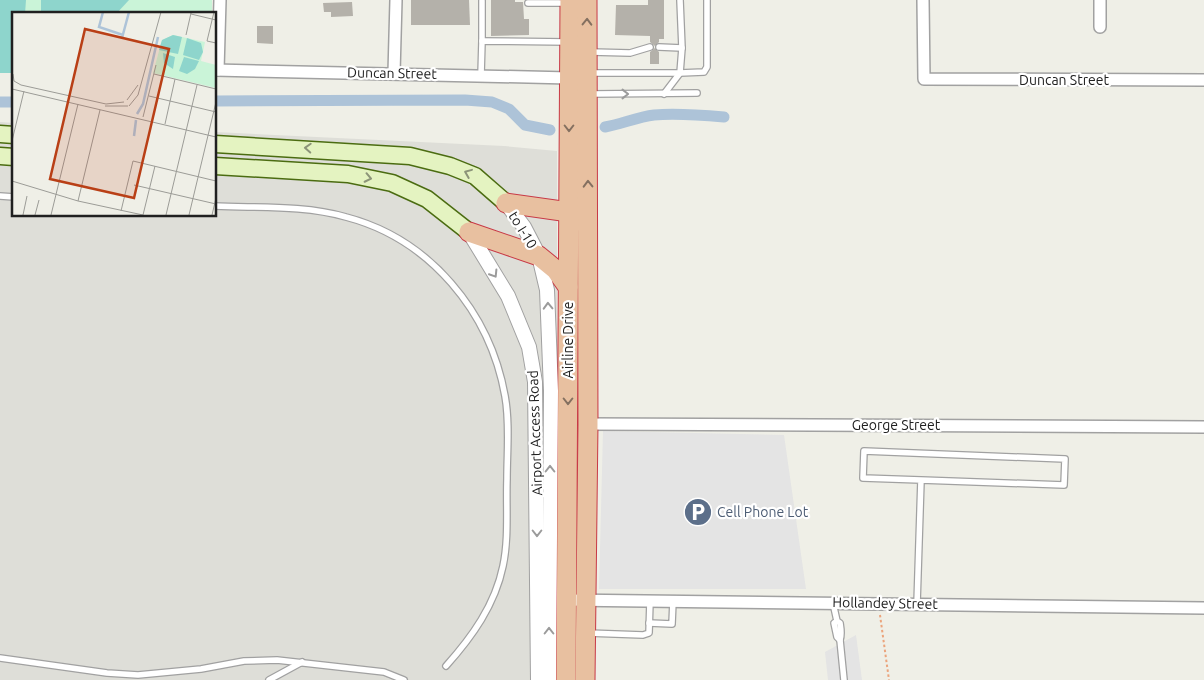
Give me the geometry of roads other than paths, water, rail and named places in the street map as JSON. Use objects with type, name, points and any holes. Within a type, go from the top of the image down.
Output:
[{"type":"highway","name":"Airline Drive","points":[[576,1],[570,42],[578,75],[586,94],[588,233],[585,680]]},
{"type":"highway","name":"Airline Drive","points":[[566,680],[569,168],[578,75],[587,52],[576,1]]},
{"type":"highway","points":[[538,208],[559,192],[569,168]]},
{"type":"highway","points":[[506,203],[569,212],[588,233]]},
{"type":"highway","points":[[469,232],[539,256],[556,270],[568,287]]},
{"type":"main road","points":[[216,144],[410,156],[450,166],[475,176],[506,203]]},
{"type":"main road","name":"Airport Access Road","points":[[216,166],[348,174],[392,183],[427,199],[469,232]]},
{"type":"street","points":[[217,70],[220,0]]},
{"type":"street","points":[[394,73],[396,0]]},
{"type":"street","name":"Duncan Street","points":[[923,0],[924,79],[1204,80]]},
{"type":"street","points":[[1100,0],[1100,27]]},
{"type":"street","name":"Duncan Street","points":[[217,70],[481,76],[578,75]]},
{"type":"street","name":"to I-10","points":[[506,203],[524,227],[539,256]]},
{"type":"street","name":"Airport Access Road","points":[[469,232],[508,296],[529,347],[535,382],[538,680]]},
{"type":"street","name":"Airport Access Road","points":[[539,256],[547,290],[551,391],[549,680]]},
{"type":"street","name":"George Street","points":[[588,424],[1204,427]]},
{"type":"street","name":"Hollandey Street","points":[[566,600],[1204,608]]},
{"type":"lane","points":[[664,94],[680,73],[682,48],[680,0]]},
{"type":"lane","points":[[578,75],[699,74],[704,72],[707,67],[707,0]]},
{"type":"lane","points":[[481,76],[482,1]]},
{"type":"lane","points":[[528,3],[576,1]]},
{"type":"lane","points":[[482,41],[570,42]]},
{"type":"lane","points":[[587,52],[630,54],[650,47]]},
{"type":"lane","points":[[659,47],[682,48]]},
{"type":"lane","points":[[586,94],[697,93]]},
{"type":"lane","points":[[216,206],[323,211],[348,217],[374,227],[404,242],[428,259],[454,285],[476,316],[500,373],[505,398],[507,429],[506,525],[503,565],[498,584],[482,620],[472,636],[446,666]]},
{"type":"lane","points":[[864,451],[1065,459],[1064,485],[921,480],[863,478],[864,451]]},
{"type":"lane","points":[[917,604],[921,480]]},
{"type":"lane","points":[[585,633],[644,635],[649,633],[650,601]]},
{"type":"lane","points":[[649,623],[672,624],[672,601]]},
{"type":"lane","points":[[833,603],[836,621],[834,623],[836,637],[840,640],[844,680]]},
{"type":"lane","points":[[0,658],[107,673],[138,675],[201,669],[260,659],[384,672],[404,680]]},
{"type":"lane","points":[[269,680],[302,662]]},
{"type":"waterway","points":[[216,101],[465,100],[492,102],[509,109],[525,125],[550,130]]},
{"type":"waterway","points":[[0,102],[12,102]]},
{"type":"waterway","points":[[605,127],[654,115],[681,114],[724,117]]},
{"type":"place","name":"Cell Phone Lot","points":[[698,512]]}]
